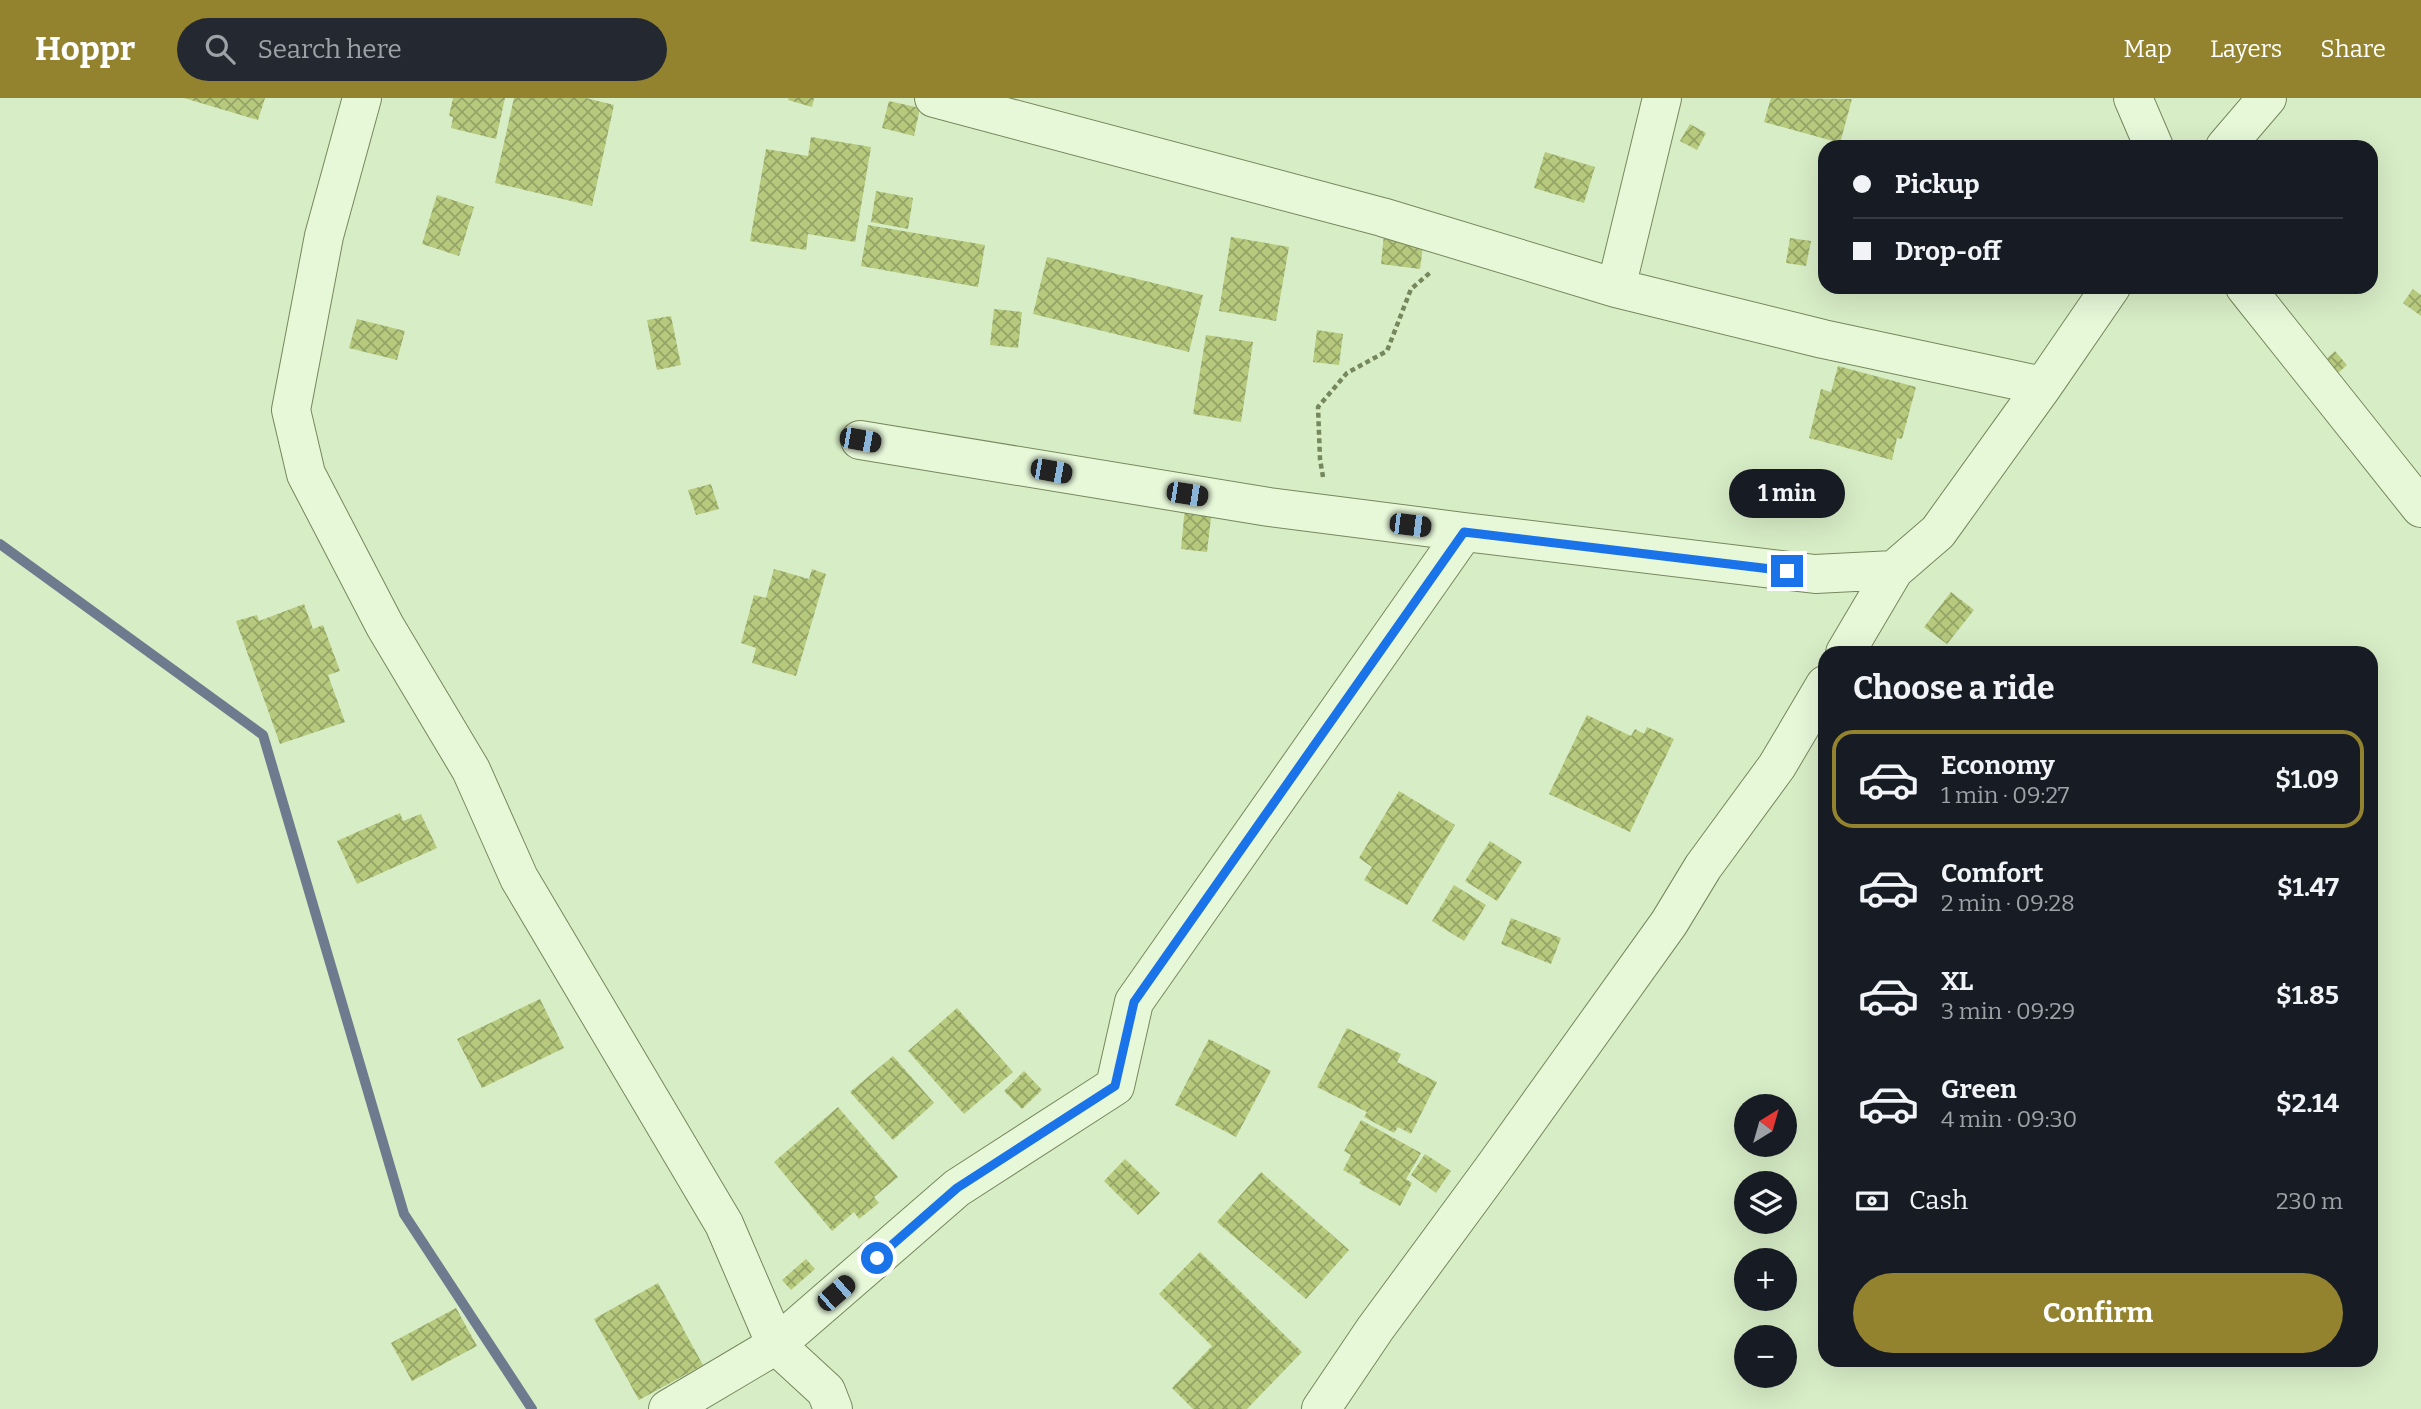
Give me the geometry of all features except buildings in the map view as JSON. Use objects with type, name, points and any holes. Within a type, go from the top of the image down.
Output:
[{"type":"street","points":[[362,98],[324,236],[291,410],[306,474],[385,626],[471,770],[519,878],[724,1224],[776,1345],[826,1391],[833,1409]]},
{"type":"street","points":[[934,98],[1382,217],[1616,288],[1824,339],[2043,386]]},
{"type":"street","points":[[1616,288],[1662,98]]},
{"type":"street","points":[[2133,98],[2151,140]]},
{"type":"street","points":[[2231,140],[2267,98]]},
{"type":"street","points":[[1848,646],[1894,570],[1938,533],[2106,294]]},
{"type":"street","points":[[2251,294],[2421,508]]},
{"type":"street","points":[[860,440],[1255,505],[1464,532],[1815,574],[1894,570]]},
{"type":"street","points":[[668,1409],[776,1345],[957,1188],[1115,1086],[1134,1002],[1464,532]]},
{"type":"street","points":[[1321,1409],[1375,1329],[1669,923],[1703,867],[1777,766],[1818,697]]},
{"type":"path","points":[[1330,515],[1320,459],[1318,407],[1347,373],[1387,351],[1411,289],[1461,241]]},
{"type":"waterway","points":[[0,544],[263,735],[404,1214],[532,1409]]},
{"type":"route","points":[[877,1258],[957,1188],[1115,1086],[1134,1002],[1464,532],[1787,571]]}]
